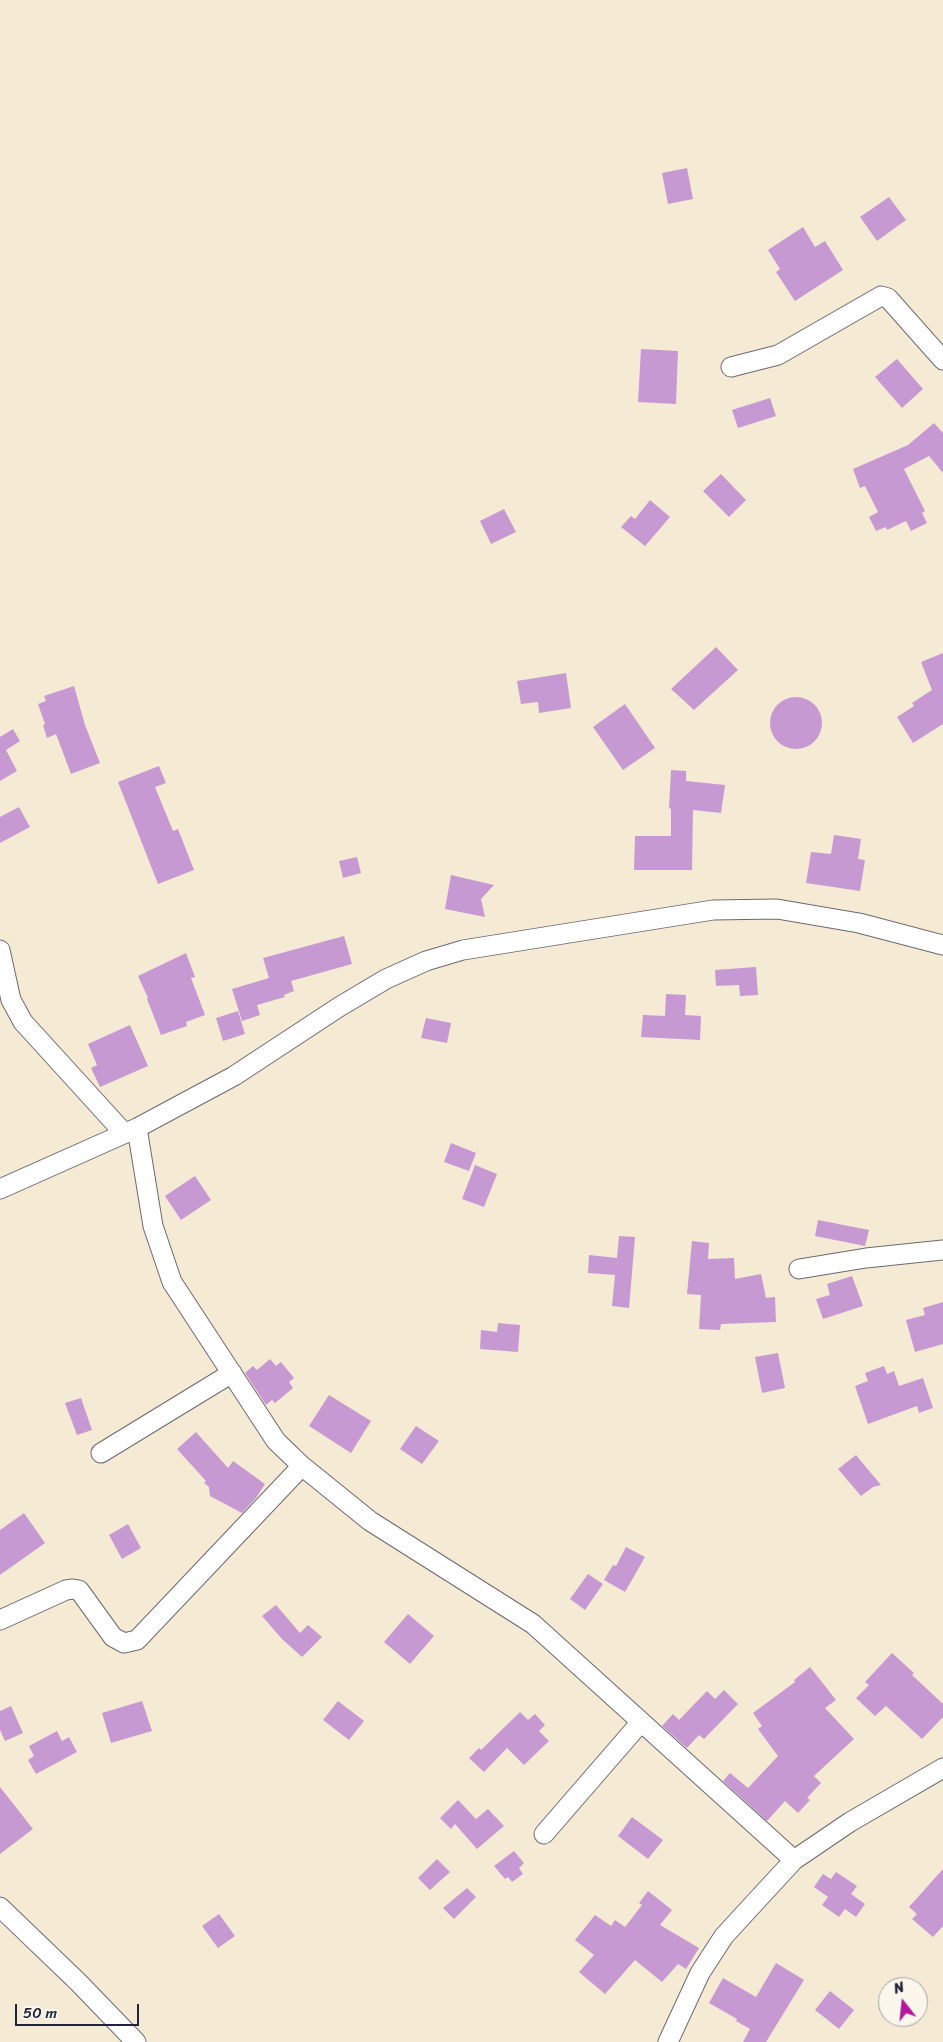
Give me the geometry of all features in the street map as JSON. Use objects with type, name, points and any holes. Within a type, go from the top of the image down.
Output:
[{"type":"street","points":[[731,367],[778,355],[881,296],[888,298],[943,360]]},
{"type":"street","points":[[0,1189],[131,1131],[234,1076],[339,1007],[386,979],[426,961],[463,950],[713,910],[777,910],[859,923],[943,945]]},
{"type":"street","points":[[0,950],[11,1000],[23,1022],[131,1131],[153,1226],[172,1282],[276,1441],[302,1466],[370,1521],[533,1624],[794,1860]]},
{"type":"street","points":[[799,1269],[866,1258],[943,1250]]},
{"type":"street","points":[[101,1453],[232,1373]]},
{"type":"street","points":[[0,1620],[66,1590],[73,1589],[79,1590],[112,1637],[124,1643],[137,1640],[302,1466]]},
{"type":"street","points":[[544,1834],[641,1722]]},
{"type":"street","points":[[668,2042],[700,1973],[724,1936],[794,1860],[850,1822],[943,1768]]},
{"type":"street","points":[[0,1907],[78,1982],[136,2042]]},
{"type":"building","points":[[687,168],[693,199],[668,204],[662,173]]},
{"type":"building","points":[[889,197],[906,220],[877,241],[860,217]]},
{"type":"building","points":[[803,227],[815,247],[825,241],[843,270],[795,301],[776,272],[780,269],[768,250]]},
{"type":"building","points":[[641,349],[678,351],[676,404],[638,402]]},
{"type":"building","points":[[897,359],[923,389],[902,408],[875,377]]},
{"type":"building","points":[[770,398],[776,416],[738,428],[732,410]]},
{"type":"building","points":[[934,423],[943,433],[943,473],[929,456],[904,469],[925,511],[922,513],[927,523],[911,531],[906,521],[887,530],[886,527],[876,531],[869,517],[878,512],[865,486],[860,488],[853,469],[908,445]]},
{"type":"building","points":[[721,474],[746,500],[729,517],[703,491]]},
{"type":"building","points":[[650,500],[670,517],[645,546],[621,527],[631,516],[635,519]]},
{"type":"building","points":[[504,509],[516,532],[491,544],[480,521]]},
{"type":"building","points":[[716,647],[738,670],[694,710],[671,689]]},
{"type":"building","points":[[943,653],[943,724],[913,743],[897,717],[914,706],[912,703],[932,690],[921,662]]},
{"type":"building","points":[[566,673],[571,708],[539,713],[538,702],[521,704],[517,681]]},
{"type":"building","points":[[74,686],[85,725],[100,763],[71,774],[56,734],[47,738],[43,725],[45,724],[38,704],[46,701],[44,696]]},
{"type":"building","points":[[791,697],[801,697],[810,701],[818,709],[822,723],[818,737],[810,745],[801,749],[791,749],[782,745],[774,737],[770,728],[770,718],[774,709],[782,701]]},
{"type":"building","points":[[625,704],[655,748],[623,770],[593,727]]},
{"type":"building","points":[[13,729],[20,741],[6,750],[17,771],[0,781],[0,737]]},
{"type":"building","points":[[159,766],[166,783],[155,787],[173,831],[178,829],[194,870],[158,884],[118,782]]},
{"type":"building","points":[[671,770],[686,771],[686,781],[725,785],[721,813],[693,810],[692,870],[634,870],[635,836],[671,836],[671,809],[669,808]]},
{"type":"building","points":[[19,807],[30,827],[0,843],[0,817]]},
{"type":"building","points":[[834,835],[861,839],[858,859],[865,860],[860,891],[806,883],[811,852],[831,854]]},
{"type":"building","points":[[357,857],[361,873],[343,878],[339,861]]},
{"type":"building","points":[[451,875],[494,885],[481,899],[485,917],[445,909]]},
{"type":"building","points":[[344,936],[352,964],[291,981],[294,991],[284,995],[285,997],[257,1005],[260,1015],[242,1021],[232,989],[269,978],[263,958]]},
{"type":"building","points":[[186,953],[195,977],[191,978],[205,1015],[186,1022],[187,1026],[161,1035],[138,976]]},
{"type":"building","points":[[756,967],[758,995],[740,996],[739,985],[716,986],[715,970]]},
{"type":"building","points":[[666,994],[686,995],[685,1015],[701,1016],[700,1040],[641,1037],[643,1015],[665,1016]]},
{"type":"building","points":[[238,1011],[245,1034],[223,1041],[216,1018]]},
{"type":"building","points":[[426,1018],[451,1023],[447,1043],[421,1038]]},
{"type":"building","points":[[130,1025],[148,1066],[100,1087],[91,1068],[97,1065],[88,1044]]},
{"type":"building","points":[[451,1143],[476,1153],[469,1171],[444,1162]]},
{"type":"building","points":[[475,1165],[497,1174],[484,1207],[462,1199]]},
{"type":"building","points":[[195,1176],[211,1200],[181,1220],[165,1196]]},
{"type":"building","points":[[818,1220],[869,1230],[865,1246],[815,1236]]},
{"type":"building","points":[[619,1236],[635,1237],[629,1308],[612,1306],[615,1275],[588,1273],[589,1255],[617,1258]]},
{"type":"building","points":[[692,1241],[709,1243],[708,1259],[734,1258],[735,1279],[761,1274],[766,1298],[775,1297],[776,1322],[721,1324],[720,1330],[699,1329],[701,1295],[687,1294]]},
{"type":"building","points":[[852,1276],[863,1306],[823,1319],[816,1299],[830,1295],[827,1284]]},
{"type":"building","points":[[943,1302],[943,1344],[915,1352],[906,1320],[925,1315],[923,1308]]},
{"type":"building","points":[[498,1323],[520,1325],[518,1352],[480,1349],[481,1330],[497,1332]]},
{"type":"building","points":[[778,1353],[785,1388],[762,1393],[755,1357]]},
{"type":"building","points":[[270,1359],[276,1366],[281,1362],[294,1378],[289,1382],[293,1388],[275,1403],[272,1400],[266,1405],[245,1373],[253,1366],[257,1370]]},
{"type":"building","points":[[884,1366],[887,1374],[894,1371],[899,1386],[923,1378],[933,1408],[919,1413],[917,1406],[868,1424],[855,1386],[868,1381],[865,1373]]},
{"type":"building","points":[[329,1395],[371,1421],[351,1453],[309,1426]]},
{"type":"building","points":[[81,1398],[92,1430],[77,1435],[65,1403]]},
{"type":"building","points":[[416,1426],[439,1441],[422,1464],[400,1449]]},
{"type":"building","points":[[196,1432],[228,1468],[233,1461],[265,1484],[256,1498],[242,1513],[210,1496],[209,1487],[204,1483],[206,1481],[177,1449]]},
{"type":"building","points":[[856,1455],[881,1485],[873,1487],[861,1496],[838,1469]]},
{"type":"building","points":[[24,1513],[45,1543],[0,1575],[0,1530]]},
{"type":"building","points":[[128,1524],[141,1548],[122,1559],[109,1535]]},
{"type":"building","points":[[626,1547],[645,1557],[625,1592],[604,1580],[613,1565],[616,1566]]},
{"type":"building","points":[[588,1574],[603,1584],[585,1610],[570,1599]]},
{"type":"building","points":[[276,1605],[300,1633],[308,1625],[322,1637],[302,1657],[282,1639],[262,1616]]},
{"type":"building","points":[[408,1614],[434,1636],[410,1664],[384,1642]]},
{"type":"building","points":[[892,1653],[943,1704],[943,1717],[922,1739],[886,1706],[875,1716],[856,1698],[869,1685],[865,1682]]},
{"type":"building","points":[[810,1667],[836,1700],[825,1708],[854,1739],[814,1776],[821,1783],[807,1798],[810,1800],[798,1813],[785,1801],[767,1821],[723,1781],[730,1773],[748,1788],[778,1756],[758,1729],[762,1726],[753,1713],[795,1682],[794,1680]]},
{"type":"building","points":[[724,1690],[738,1704],[704,1739],[699,1735],[687,1748],[662,1726],[673,1714],[679,1720],[707,1691],[715,1699]]},
{"type":"building","points":[[142,1701],[152,1731],[111,1743],[102,1713]]},
{"type":"building","points":[[338,1701],[364,1721],[349,1740],[323,1720]]},
{"type":"building","points":[[11,1706],[23,1733],[5,1741],[0,1730],[0,1711]]},
{"type":"building","points":[[520,1712],[528,1720],[535,1714],[545,1725],[539,1731],[549,1741],[524,1765],[507,1748],[484,1772],[469,1758],[479,1748],[481,1750]]},
{"type":"building","points":[[57,1731],[62,1741],[69,1737],[77,1752],[36,1774],[28,1760],[34,1756],[29,1746]]},
{"type":"building","points":[[0,1787],[33,1829],[0,1854]]},
{"type":"building","points":[[458,1800],[476,1819],[488,1809],[504,1826],[477,1849],[455,1824],[451,1829],[440,1818]]},
{"type":"building","points":[[632,1817],[663,1840],[648,1859],[618,1836]]},
{"type":"building","points":[[514,1851],[524,1863],[519,1868],[523,1874],[512,1882],[508,1877],[505,1879],[494,1866]]},
{"type":"building","points":[[437,1859],[450,1872],[430,1890],[418,1878]]},
{"type":"building","points":[[943,1869],[943,1926],[933,1937],[912,1919],[917,1914],[909,1907]]},
{"type":"building","points":[[836,1872],[857,1886],[851,1894],[865,1904],[856,1917],[845,1909],[839,1917],[822,1905],[828,1897],[814,1887],[823,1874],[831,1879]]},
{"type":"building","points":[[467,1888],[476,1897],[454,1919],[443,1908]]},
{"type":"building","points":[[648,1891],[672,1910],[660,1925],[699,1948],[686,1969],[678,1964],[662,1982],[635,1960],[605,1994],[579,1972],[594,1955],[575,1940],[595,1915],[611,1926],[615,1920],[625,1927],[642,1905],[639,1903]]},
{"type":"building","points":[[219,1914],[235,1936],[218,1948],[202,1926]]},
{"type":"building","points":[[776,1963],[804,1980],[766,2042],[743,2042],[750,2029],[709,2003],[723,1978],[756,1997]]},
{"type":"building","points":[[830,1991],[854,2010],[839,2029],[815,2010]]}]
